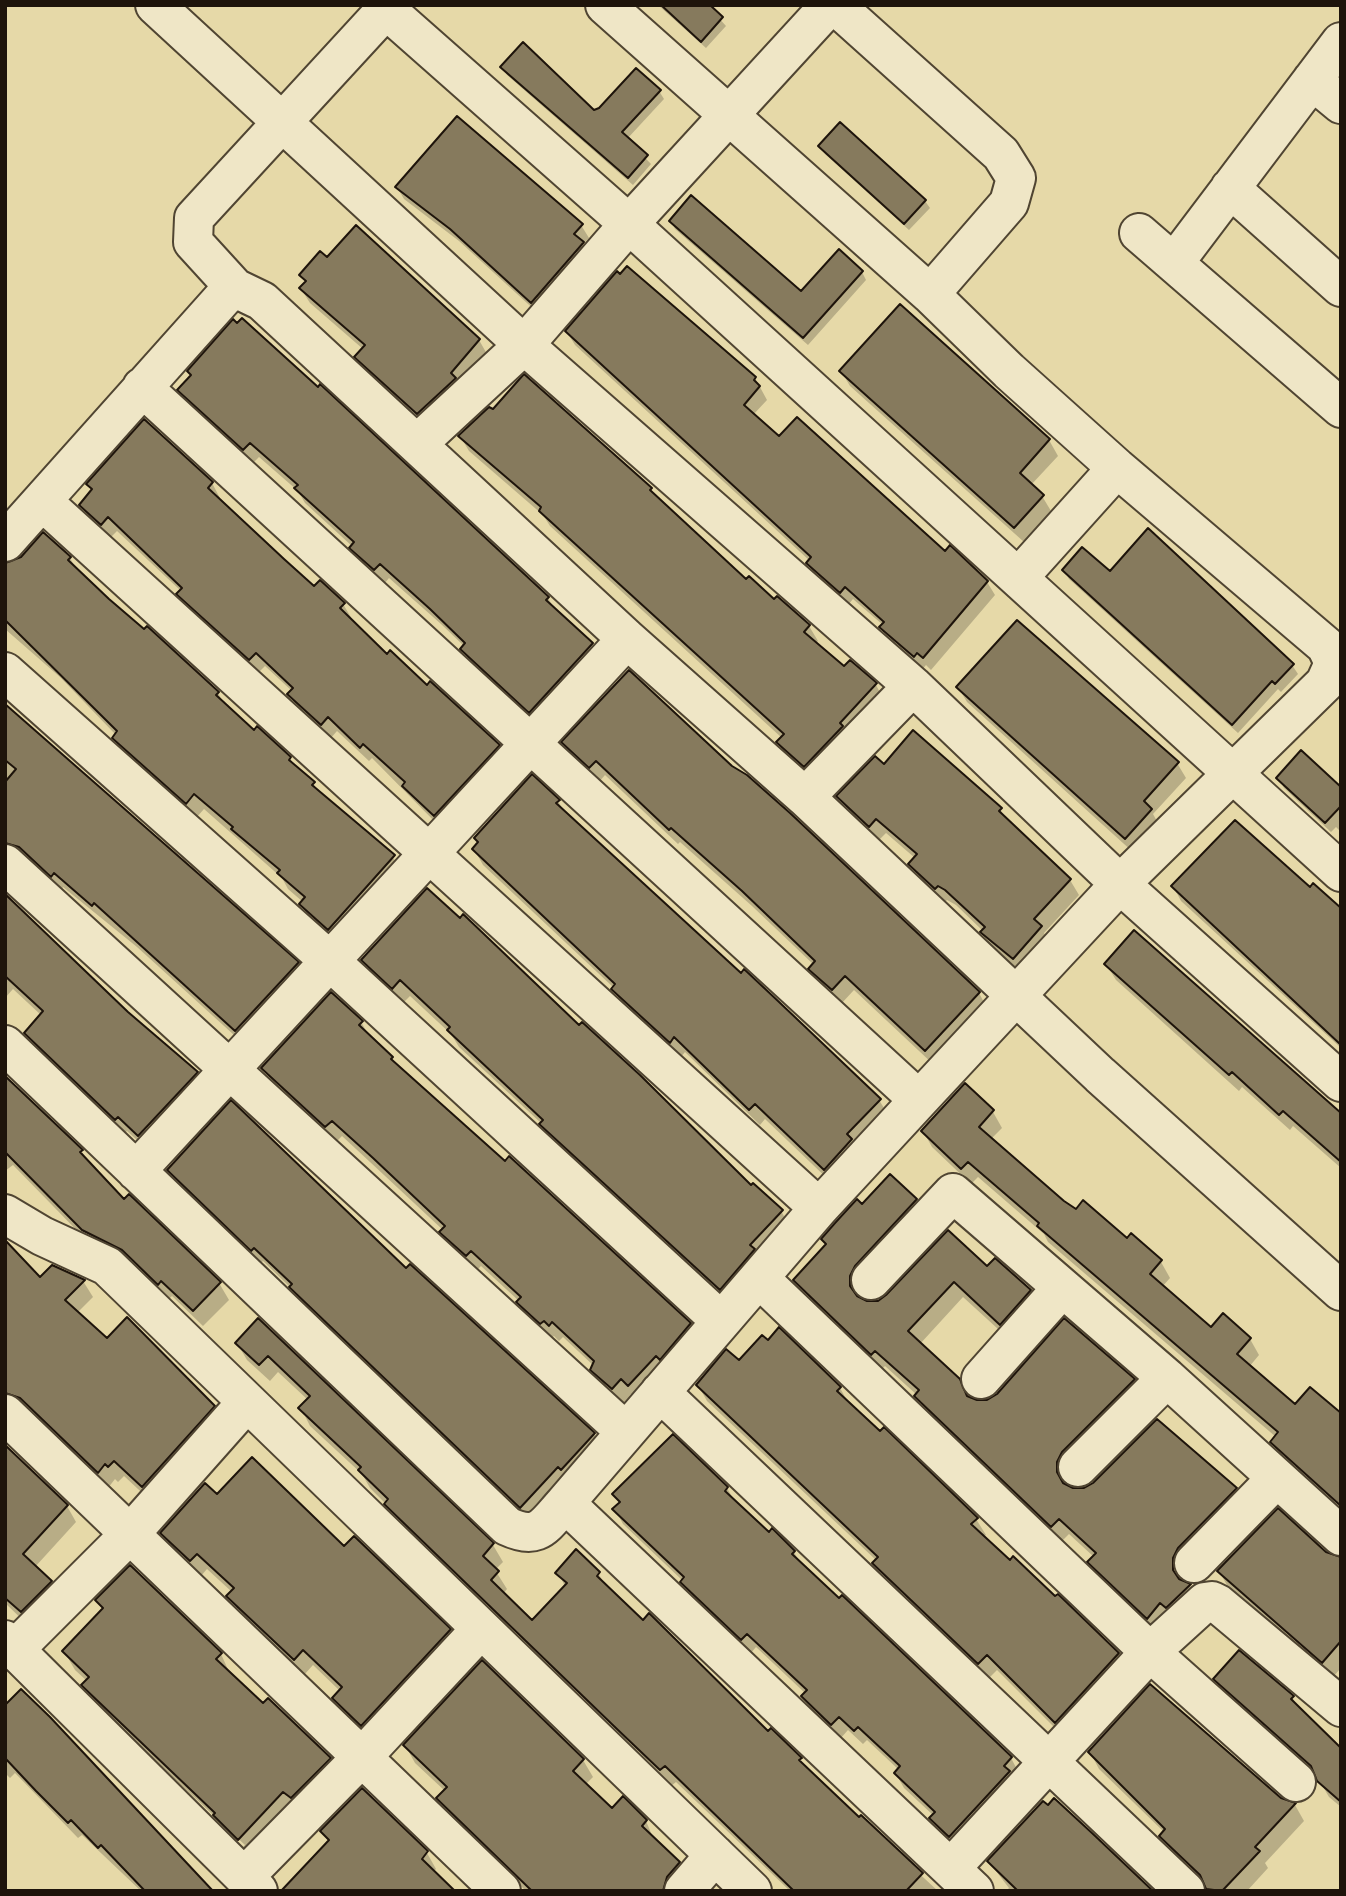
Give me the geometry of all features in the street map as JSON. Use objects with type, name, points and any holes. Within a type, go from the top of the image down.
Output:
[{"type":"street","points":[[155,5],[524,345],[914,686],[1120,884],[1341,1082]]},
{"type":"street","points":[[5,1045],[507,1526],[524,1534],[540,1530],[819,1208],[1016,995],[1120,884],[1325,683],[1334,663],[1326,646],[1117,468],[1009,371],[930,294],[605,5]]},
{"type":"street","points":[[417,444],[524,345],[629,224],[833,5],[1001,154],[1016,178],[1009,203],[930,294]]},
{"type":"street","points":[[1341,872],[629,224],[386,7],[194,218],[193,242],[235,288],[262,301],[626,639],[805,797],[1100,1075],[1341,1291]]},
{"type":"street","points":[[1174,263],[1341,42]]},
{"type":"street","points":[[1312,80],[1341,104]]},
{"type":"street","points":[[1230,188],[1341,287]]},
{"type":"street","points":[[1139,233],[1341,408]]},
{"type":"street","points":[[5,542],[142,387],[235,288]]},
{"type":"street","points":[[142,387],[919,1100]]},
{"type":"street","points":[[1018,578],[1117,468]]},
{"type":"street","points":[[42,501],[819,1208]]},
{"type":"street","points":[[136,1171],[626,639]]},
{"type":"street","points":[[5,671],[331,962],[721,1321]]},
{"type":"street","points":[[805,797],[914,686]]},
{"type":"street","points":[[5,864],[230,1066],[626,1432]]},
{"type":"street","points":[[871,1280],[953,1193],[1167,1378],[1341,1536]]},
{"type":"street","points":[[5,1214],[34,1232],[107,1266],[752,1891]]},
{"type":"street","points":[[759,1278],[1150,1652],[1296,1782]]},
{"type":"street","points":[[981,1379],[1062,1288]]},
{"type":"street","points":[[1078,1467],[1167,1378]]},
{"type":"street","points":[[660,1392],[1185,1891]]},
{"type":"street","points":[[247,1402],[130,1534],[10,1645],[251,1884],[363,1756],[481,1629]]},
{"type":"street","points":[[5,1415],[501,1891]]},
{"type":"street","points":[[1194,1563],[1276,1478]]},
{"type":"street","points":[[565,1503],[963,1880],[1050,1760],[1150,1652],[1198,1608],[1212,1601],[1341,1707]]},
{"type":"street","points":[[684,1891],[715,1855]]},
{"type":"building","points":[[661,5],[710,5],[723,17],[701,42]]},
{"type":"building","points":[[523,42],[594,110],[599,108],[636,68],[661,90],[622,132],[648,155],[628,178],[500,67]]},
{"type":"building","points":[[457,116],[583,224],[574,234],[584,242],[531,303],[450,229],[395,187]]},
{"type":"building","points":[[840,122],[926,200],[904,224],[818,146]]},
{"type":"building","points":[[691,195],[801,291],[839,249],[863,271],[803,338],[669,221]]},
{"type":"building","points":[[356,225],[480,339],[451,373],[456,378],[417,414],[354,357],[365,345],[299,288],[306,281],[299,275],[320,251],[327,257]]},
{"type":"building","points":[[627,266],[756,377],[754,380],[760,386],[744,405],[779,436],[797,417],[945,551],[950,545],[988,581],[923,658],[917,653],[914,657],[879,627],[884,622],[845,587],[840,593],[806,563],[811,557],[565,331],[617,271],[620,274]]},
{"type":"building","points":[[900,304],[1050,439],[1020,473],[1044,495],[1014,528],[839,371]]},
{"type":"building","points":[[242,318],[318,387],[320,384],[549,597],[546,600],[593,643],[529,713],[460,649],[465,643],[430,609],[380,564],[374,570],[349,548],[354,542],[294,488],[298,485],[250,443],[243,450],[177,390],[191,375],[187,371],[233,319],[237,323]]},
{"type":"building","points":[[524,374],[652,488],[650,490],[746,579],[749,576],[774,599],[777,596],[810,625],[804,632],[844,666],[850,660],[877,683],[840,723],[843,726],[804,767],[776,742],[784,734],[539,511],[541,507],[458,436],[489,407],[493,409]]},
{"type":"building","points":[[144,419],[213,482],[208,488],[284,559],[314,586],[320,580],[345,603],[340,608],[387,654],[390,650],[427,685],[430,681],[500,745],[434,816],[402,786],[405,782],[363,744],[360,748],[328,717],[321,725],[287,694],[293,688],[256,653],[249,660],[176,594],[182,588],[108,517],[101,525],[79,505],[92,489],[86,484]]},
{"type":"building","points":[[1148,528],[1294,664],[1275,684],[1272,681],[1232,725],[1062,570],[1082,547],[1110,571]]},
{"type":"building","points":[[43,532],[71,557],[68,560],[109,599],[144,629],[147,626],[219,692],[216,695],[254,730],[257,726],[291,757],[289,760],[315,782],[312,785],[395,855],[328,930],[299,904],[305,897],[277,873],[280,870],[231,829],[233,827],[194,794],[186,804],[112,738],[117,731],[5,620],[5,563],[21,557]]},
{"type":"building","points":[[1017,620],[1179,762],[1144,801],[1152,809],[1125,839],[956,687]]},
{"type":"building","points":[[629,670],[732,766],[747,775],[790,813],[980,992],[925,1051],[845,976],[832,990],[808,969],[815,961],[742,891],[671,828],[669,830],[596,761],[589,768],[561,742]]},
{"type":"building","points":[[5,704],[299,962],[235,1031],[94,903],[92,906],[54,873],[51,877],[19,847],[5,843],[5,782],[16,769],[5,760]]},
{"type":"building","points":[[913,730],[1002,808],[999,811],[1071,879],[1034,919],[1042,926],[1013,959],[980,932],[985,927],[945,890],[938,886],[935,889],[908,864],[917,854],[876,819],[869,827],[836,796],[875,756],[884,764]]},
{"type":"building","points":[[1301,750],[1341,787],[1341,806],[1325,823],[1276,778]]},
{"type":"building","points":[[532,774],[560,800],[556,803],[741,973],[744,969],[881,1099],[847,1134],[852,1139],[824,1170],[755,1104],[749,1110],[674,1037],[670,1043],[611,989],[615,984],[472,849],[478,842],[474,838]]},
{"type":"building","points":[[1235,820],[1310,887],[1313,883],[1341,908],[1341,1045],[1171,886]]},
{"type":"building","points":[[427,888],[460,918],[463,914],[579,1025],[582,1022],[640,1075],[751,1185],[753,1183],[783,1210],[750,1245],[755,1249],[720,1290],[539,1124],[543,1120],[447,1030],[450,1027],[400,980],[392,989],[361,960]]},
{"type":"building","points":[[5,894],[128,1012],[198,1072],[138,1136],[118,1117],[115,1120],[24,1033],[43,1011],[5,976]]},
{"type":"building","points":[[1134,930],[1341,1113],[1341,1162],[1283,1111],[1279,1115],[1232,1072],[1229,1075],[1104,964]]},
{"type":"building","points":[[331,992],[363,1021],[359,1025],[393,1057],[391,1059],[505,1161],[509,1156],[691,1323],[660,1360],[656,1356],[628,1386],[621,1379],[612,1389],[590,1370],[594,1361],[552,1322],[549,1326],[544,1321],[540,1324],[516,1302],[521,1297],[471,1251],[466,1256],[439,1232],[445,1226],[373,1158],[332,1121],[325,1127],[261,1068]]},
{"type":"building","points":[[5,1076],[83,1150],[80,1152],[124,1199],[129,1194],[221,1282],[193,1311],[161,1281],[158,1285],[122,1250],[82,1230],[5,1152]]},
{"type":"building","points":[[965,1083],[994,1110],[979,1127],[1064,1201],[1076,1209],[1083,1200],[1127,1238],[1131,1233],[1162,1260],[1150,1274],[1211,1327],[1223,1313],[1251,1338],[1237,1354],[1295,1404],[1310,1387],[1341,1413],[1341,1506],[1270,1442],[1278,1432],[1037,1226],[1039,1223],[968,1162],[961,1169],[921,1131]]},
{"type":"building","points":[[231,1100],[406,1268],[410,1264],[595,1433],[561,1470],[558,1467],[520,1508],[289,1287],[292,1284],[254,1248],[251,1251],[167,1170]]},
{"type":"building","points":[[890,1174],[917,1199],[855,1266],[850,1276],[850,1286],[857,1296],[867,1301],[878,1301],[948,1230],[987,1266],[995,1258],[1031,1290],[1000,1325],[954,1282],[908,1331],[960,1379],[967,1396],[987,1400],[997,1394],[1064,1318],[1135,1379],[1062,1452],[1057,1462],[1057,1472],[1063,1483],[1073,1488],[1084,1488],[1093,1483],[1157,1419],[1237,1488],[1178,1548],[1173,1558],[1173,1570],[1179,1579],[1191,1584],[1166,1608],[1160,1603],[1147,1619],[1087,1562],[1096,1553],[1059,1519],[1051,1527],[914,1396],[919,1390],[875,1351],[871,1355],[793,1280],[826,1244],[821,1239],[835,1223],[857,1199],[862,1204]]},
{"type":"building","points":[[5,1240],[40,1277],[52,1265],[85,1280],[65,1300],[107,1338],[127,1317],[215,1406],[142,1487],[114,1461],[108,1467],[105,1464],[98,1473],[20,1398],[5,1393]]},
{"type":"building","points":[[258,1318],[494,1543],[483,1556],[499,1571],[491,1580],[532,1620],[567,1583],[555,1573],[576,1549],[600,1572],[597,1576],[643,1620],[649,1613],[768,1731],[771,1728],[802,1758],[799,1760],[923,1873],[906,1891],[794,1891],[665,1766],[660,1770],[384,1504],[388,1499],[358,1470],[361,1467],[298,1408],[310,1396],[268,1356],[259,1365],[235,1343]]},
{"type":"building","points":[[779,1327],[841,1387],[837,1391],[880,1431],[884,1427],[978,1518],[971,1524],[1010,1560],[1013,1556],[1055,1596],[1058,1594],[1119,1653],[1055,1723],[987,1655],[978,1664],[872,1563],[878,1557],[696,1385],[726,1349],[739,1360],[762,1335],[768,1340]]},
{"type":"building","points":[[673,1434],[728,1487],[725,1491],[769,1532],[772,1528],[795,1551],[792,1554],[839,1598],[842,1595],[1012,1757],[1004,1766],[1010,1771],[949,1837],[929,1818],[935,1812],[894,1773],[900,1766],[858,1727],[854,1731],[839,1717],[831,1725],[801,1696],[807,1690],[747,1634],[741,1640],[680,1582],[684,1577],[612,1509],[620,1502],[612,1494]]},
{"type":"building","points":[[5,1445],[68,1505],[23,1554],[52,1581],[21,1612],[5,1598]]},
{"type":"building","points":[[252,1457],[344,1546],[354,1536],[451,1629],[361,1726],[332,1698],[342,1687],[303,1650],[294,1660],[226,1596],[234,1588],[197,1554],[190,1561],[160,1533],[205,1483],[217,1494]]},
{"type":"building","points":[[1278,1508],[1326,1552],[1341,1557],[1341,1641],[1322,1663],[1217,1571]]},
{"type":"building","points":[[130,1565],[222,1653],[216,1659],[263,1703],[268,1698],[331,1758],[291,1798],[283,1792],[238,1840],[213,1815],[215,1813],[81,1685],[89,1677],[62,1651],[103,1608],[95,1600]]},
{"type":"building","points":[[1239,1650],[1294,1696],[1291,1699],[1341,1748],[1341,1802],[1317,1781],[1311,1766],[1213,1679]]},
{"type":"building","points":[[482,1660],[584,1759],[573,1771],[612,1808],[623,1796],[647,1820],[642,1826],[680,1862],[667,1877],[663,1891],[532,1891],[436,1798],[447,1787],[403,1745]]},
{"type":"building","points":[[1150,1684],[1281,1798],[1296,1803],[1255,1847],[1260,1851],[1222,1891],[1206,1889],[1200,1875],[1159,1836],[1165,1829],[1088,1752]]},
{"type":"building","points":[[21,1689],[213,1891],[145,1891],[101,1845],[98,1848],[71,1820],[68,1823],[36,1791],[5,1758],[5,1705]]},
{"type":"building","points":[[362,1788],[428,1851],[422,1859],[455,1891],[281,1891],[329,1840],[320,1831]]},
{"type":"building","points":[[1054,1798],[1153,1891],[1018,1891],[987,1861],[1043,1801],[1048,1805]]}]
